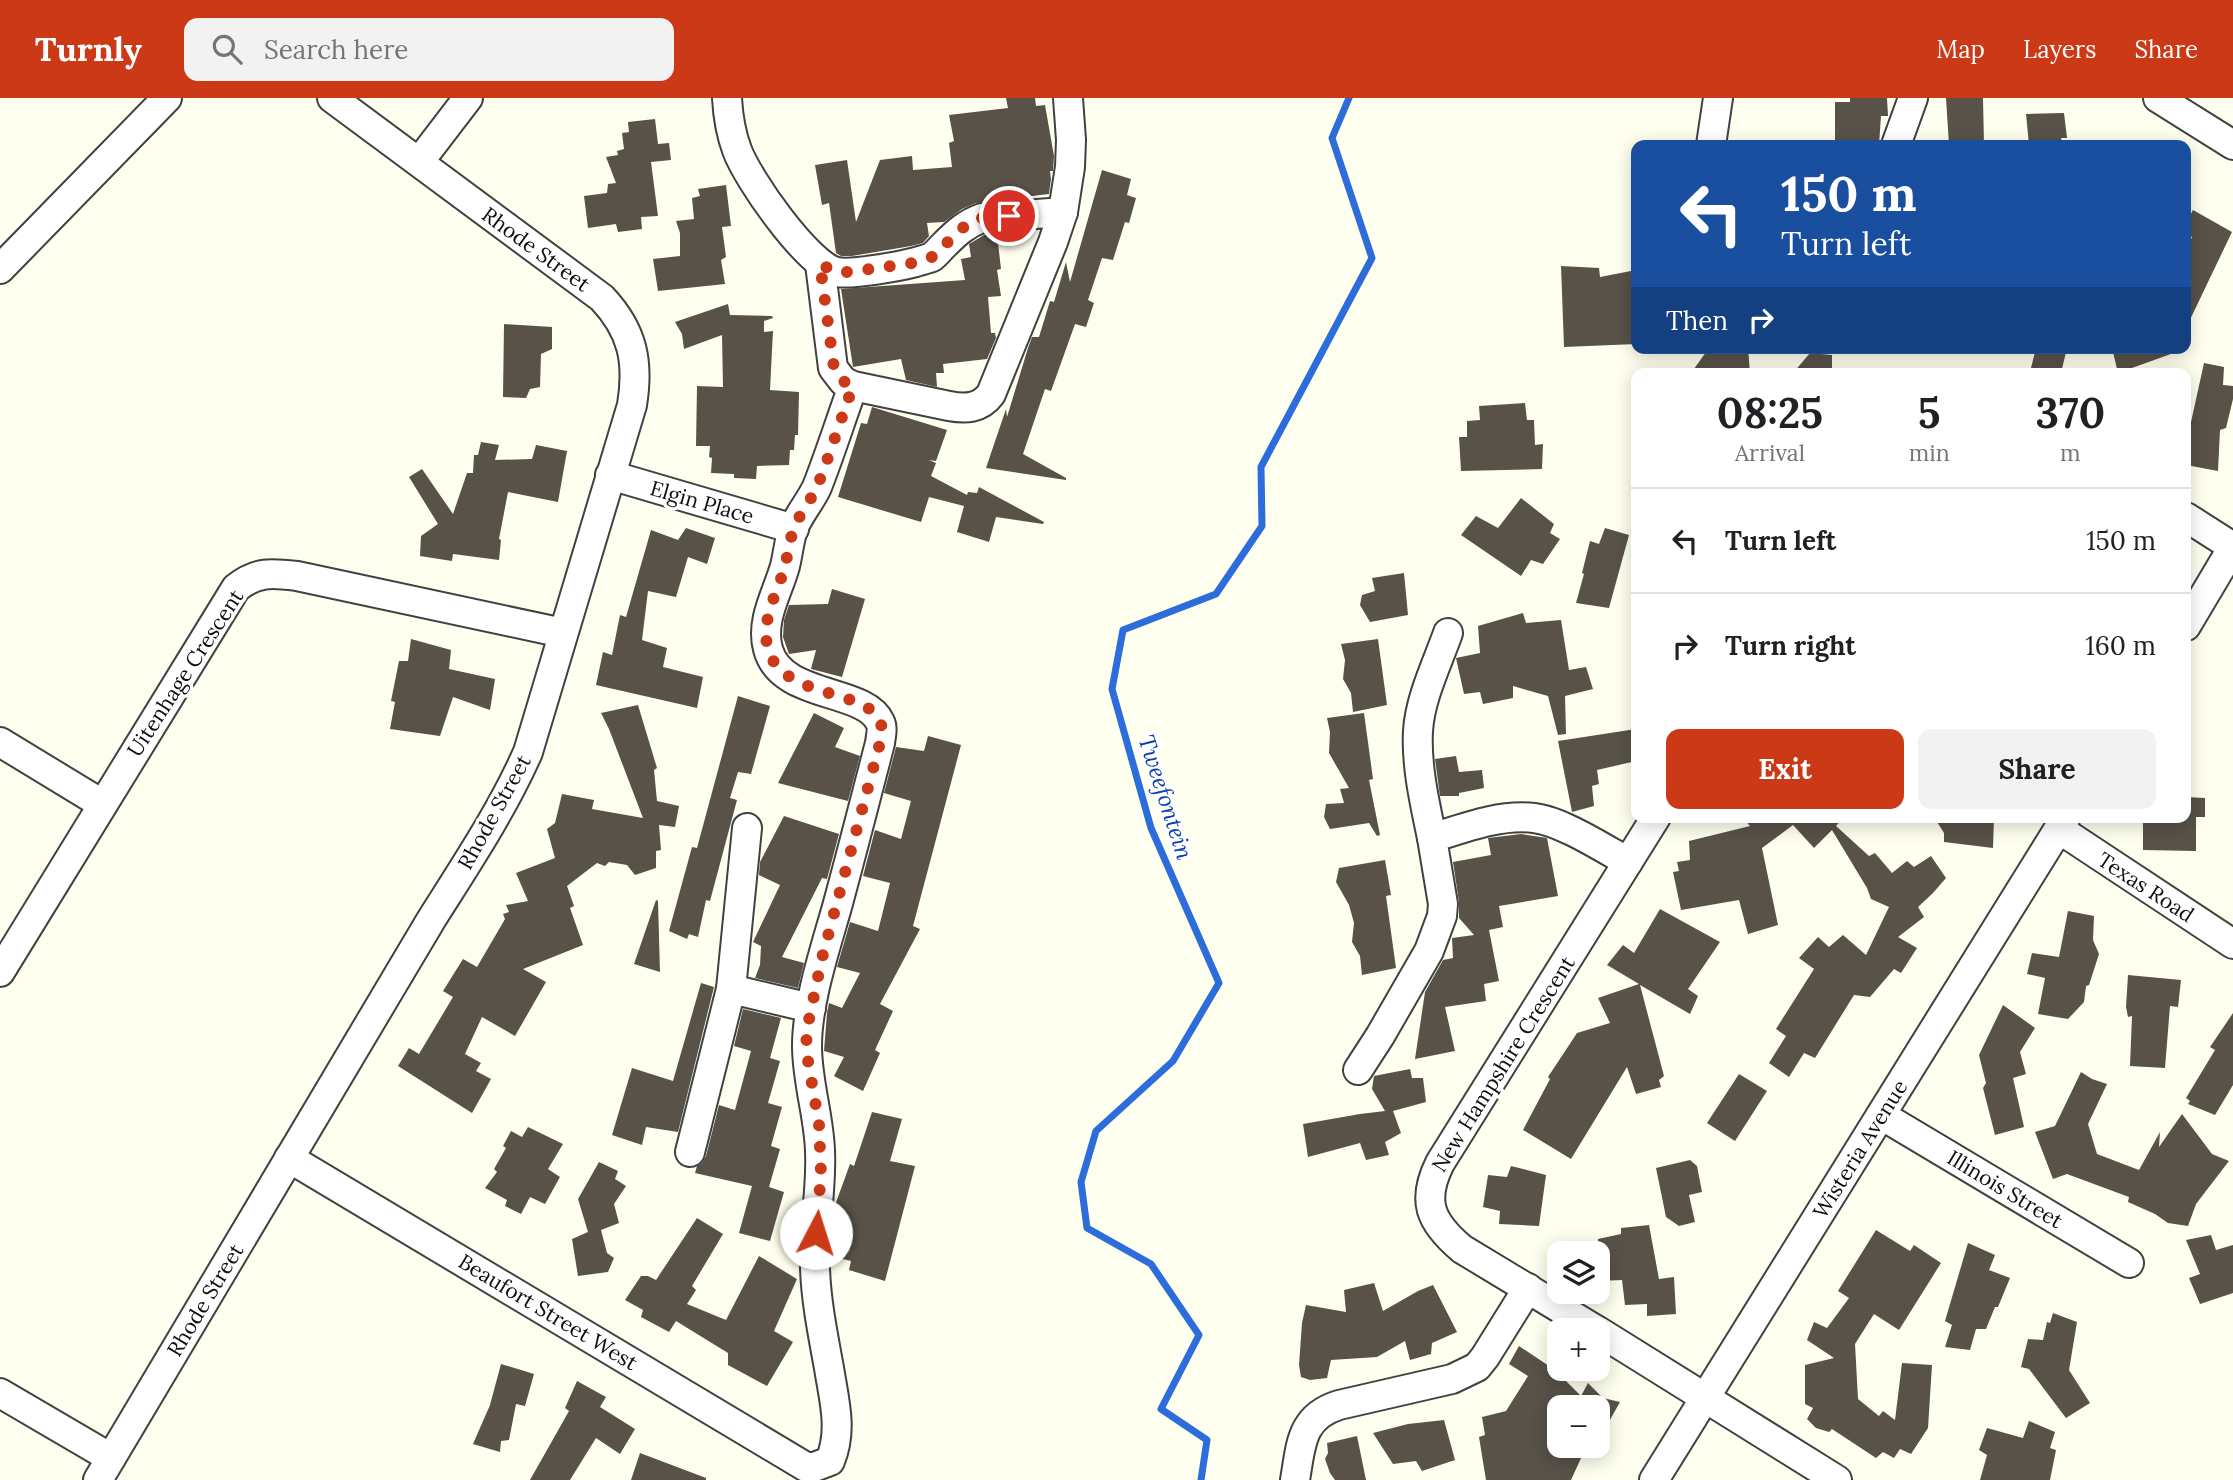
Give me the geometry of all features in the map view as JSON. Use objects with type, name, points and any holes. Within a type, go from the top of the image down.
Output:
[{"type":"street","points":[[0,269],[167,98]]},
{"type":"street","name":"Rhode Street","points":[[104,1469],[517,776],[528,752],[635,388],[633,350],[629,336],[602,298],[332,98]]},
{"type":"street","points":[[419,162],[468,98]]},
{"type":"street","points":[[727,98],[738,152],[752,180],[799,242],[820,264],[836,272],[913,263],[932,257],[956,232],[969,222],[982,218],[1063,212]]},
{"type":"street","points":[[820,264],[834,368],[843,381],[853,386],[965,409],[987,400],[1063,212],[1070,167],[1068,98]]},
{"type":"street","points":[[1712,140],[1717,98]]},
{"type":"street","points":[[1898,140],[1913,98]]},
{"type":"street","points":[[2158,98],[2233,145]]},
{"type":"street","points":[[731,989],[811,1008],[880,743],[882,728],[879,719],[866,708],[791,678],[777,667],[768,650],[766,636],[769,611],[794,529],[816,489],[853,386]]},
{"type":"street","name":"Elgin Place","points":[[610,475],[794,529]]},
{"type":"street","points":[[2191,520],[2233,547],[2191,618]]},
{"type":"street","name":"Uitenhage Crescent","points":[[0,972],[236,587],[256,575],[275,573],[298,576],[563,633]]},
{"type":"street","points":[[1358,1070],[1429,951],[1442,916],[1443,904],[1421,774],[1418,730],[1421,711],[1448,633]]},
{"type":"street","points":[[0,742],[102,804]]},
{"type":"street","points":[[1432,838],[1503,818],[1536,818],[1585,838],[1628,862]]},
{"type":"street","name":"New Hampshire Crescent","points":[[1578,1318],[1462,1249],[1448,1237],[1431,1211],[1432,1178],[1652,823]]},
{"type":"street","name":"Texas Road","points":[[2062,823],[2233,944]]},
{"type":"street","name":"Wisteria Avenue","points":[[1654,1480],[2062,823]]},
{"type":"street","points":[[690,1152],[731,989],[747,828]]},
{"type":"street","name":"Beaufort Street West","points":[[289,1158],[806,1466],[814,1467],[830,1461],[836,1447],[837,1412],[821,1326],[815,1269],[821,1174],[819,1124],[806,1049],[811,1008]]},
{"type":"street","name":"Illinois Street","points":[[1881,1115],[2129,1263]]},
{"type":"street","points":[[1295,1480],[1302,1441],[1314,1418],[1329,1408],[1452,1379],[1476,1367],[1528,1287]]},
{"type":"street","name":"New Hampshire Crescent","points":[[1610,1338],[1837,1480]]},
{"type":"street","points":[[0,1393],[104,1469]]},
{"type":"building","points":[[1006,98],[1035,98],[1036,106],[1045,105],[1054,156],[1049,194],[976,203],[944,222],[927,223],[929,236],[923,243],[852,256],[836,253],[829,203],[822,205],[815,165],[847,160],[856,222],[880,160],[912,156],[913,170],[952,167],[949,143],[954,141],[949,115],[1008,108]]},
{"type":"building","points":[[1850,98],[1887,98],[1888,116],[1881,116],[1879,140],[1835,140],[1835,102],[1850,102]]},
{"type":"building","points":[[1946,98],[1983,98],[1984,140],[1949,140]]},
{"type":"building","points":[[2064,113],[2067,138],[2029,140],[2026,114]]},
{"type":"building","points":[[655,119],[658,144],[669,143],[671,160],[651,162],[658,216],[641,217],[642,229],[618,232],[616,224],[588,228],[584,196],[607,193],[608,184],[616,183],[606,157],[618,155],[617,151],[624,149],[622,133],[629,132],[628,122]]},
{"type":"building","points":[[1102,170],[1131,179],[1127,195],[1136,198],[1129,223],[1125,222],[1113,260],[1102,258],[1088,300],[1094,303],[1086,327],[1075,324],[1051,391],[1045,389],[1023,454],[1066,480],[986,468],[1006,409],[1007,417],[1032,337],[1039,337],[1050,301],[1054,302],[1066,262],[1070,282]]},
{"type":"building","points":[[726,185],[731,226],[722,227],[726,257],[721,260],[725,284],[658,291],[653,259],[680,256],[680,233],[676,221],[694,219],[692,198],[700,196],[698,189]]},
{"type":"building","points":[[2193,210],[2232,232],[2191,318],[2192,237]]},
{"type":"building","points":[[986,234],[997,234],[1001,269],[997,270],[1001,296],[988,297],[991,333],[995,333],[996,338],[987,359],[943,364],[944,373],[936,373],[937,387],[906,380],[901,359],[853,367],[841,289],[965,280],[961,259],[971,257],[969,244]]},
{"type":"building","points":[[1561,266],[1599,268],[1600,277],[1631,271],[1631,344],[1564,347]]},
{"type":"building","points":[[728,304],[730,315],[772,316],[773,318],[764,321],[764,332],[773,331],[770,390],[799,392],[798,435],[795,435],[794,450],[790,450],[789,465],[757,466],[756,479],[711,473],[710,446],[696,446],[697,386],[723,387],[722,335],[684,349],[682,334],[675,322]]},
{"type":"building","points":[[504,324],[552,327],[552,349],[541,354],[540,387],[530,389],[526,398],[503,397]]},
{"type":"building","points":[[1705,354],[1748,354],[1750,368],[1695,368]]},
{"type":"building","points":[[1809,354],[1832,355],[1832,368],[1797,368]]},
{"type":"building","points":[[2034,354],[2066,354],[2062,368],[2031,368]]},
{"type":"building","points":[[2113,354],[2171,354],[2132,368],[2117,368]]},
{"type":"building","points":[[2204,363],[2224,367],[2223,385],[2233,386],[2233,399],[2226,428],[2220,430],[2218,471],[2191,466],[2191,422]]},
{"type":"building","points":[[1525,403],[1527,420],[1534,420],[1535,445],[1543,444],[1542,469],[1461,471],[1459,437],[1467,437],[1467,421],[1480,420],[1479,406]]},
{"type":"building","points":[[872,407],[947,430],[936,461],[929,460],[936,463],[931,476],[967,495],[968,492],[977,493],[979,487],[1044,522],[1043,524],[996,517],[989,542],[957,532],[964,506],[929,497],[921,522],[838,497],[861,423],[867,424]]},
{"type":"building","points":[[481,442],[499,445],[495,460],[532,459],[536,445],[567,451],[558,502],[508,492],[499,539],[499,560],[453,554],[452,561],[420,556],[421,536],[438,524],[409,477],[422,469],[453,514],[467,473],[473,473],[474,455],[478,455]]},
{"type":"building","points":[[1521,498],[1554,524],[1550,533],[1560,539],[1543,564],[1531,560],[1521,576],[1461,535],[1476,516],[1498,528]]},
{"type":"building","points":[[686,528],[715,538],[707,564],[688,557],[676,597],[648,591],[642,640],[667,648],[663,667],[703,677],[697,708],[596,685],[603,652],[612,655],[620,615],[626,617],[651,530],[678,540]]},
{"type":"building","points":[[1605,528],[1629,535],[1609,608],[1576,603],[1590,541],[1599,544]]},
{"type":"building","points":[[1404,573],[1408,615],[1370,622],[1360,605],[1362,595],[1375,591],[1372,578]]},
{"type":"building","points":[[832,589],[865,599],[842,677],[811,669],[816,650],[789,654],[783,637],[784,620],[789,605],[828,604]]},
{"type":"building","points":[[1523,613],[1526,623],[1561,620],[1569,670],[1586,667],[1593,689],[1565,696],[1566,734],[1558,735],[1548,696],[1513,686],[1513,698],[1483,704],[1480,692],[1464,694],[1456,658],[1480,653],[1478,626]]},
{"type":"building","points":[[411,639],[451,650],[449,669],[495,679],[490,710],[453,697],[440,736],[390,729],[395,702],[391,701],[399,661],[408,661]]},
{"type":"building","points":[[1378,639],[1387,705],[1353,712],[1351,693],[1343,679],[1345,660],[1341,644]]},
{"type":"building","points":[[738,696],[770,706],[751,774],[738,772],[730,798],[737,800],[710,901],[706,900],[698,937],[689,934],[687,939],[669,931],[692,847],[697,848]]},
{"type":"building","points":[[638,705],[657,768],[654,770],[657,801],[679,806],[675,827],[659,825],[661,850],[656,851],[656,868],[635,875],[627,865],[609,862],[605,866],[597,863],[567,886],[574,906],[570,908],[583,945],[523,969],[546,982],[515,1036],[482,1017],[465,1054],[481,1063],[476,1071],[491,1079],[472,1113],[398,1066],[409,1048],[419,1054],[453,997],[443,991],[463,959],[477,967],[505,919],[503,914],[509,912],[506,905],[528,901],[516,873],[555,858],[547,829],[555,823],[562,794],[594,800],[592,809],[643,818],[601,713]]},
{"type":"building","points":[[814,713],[844,728],[835,747],[860,756],[848,801],[778,783]]},
{"type":"building","points":[[1364,713],[1373,779],[1369,780],[1380,835],[1377,836],[1369,823],[1330,829],[1324,817],[1326,804],[1344,803],[1340,789],[1349,788],[1329,753],[1330,732],[1327,718]]},
{"type":"building","points":[[1631,730],[1631,762],[1597,770],[1599,784],[1592,786],[1594,806],[1572,812],[1558,741]]},
{"type":"building","points":[[928,736],[961,745],[913,926],[920,929],[880,1004],[893,1011],[875,1050],[880,1053],[863,1091],[834,1076],[844,1057],[824,1051],[827,1013],[829,1003],[842,1008],[860,973],[837,967],[850,922],[878,931],[890,883],[863,876],[875,830],[901,839],[911,801],[884,793],[896,747],[924,751]]},
{"type":"building","points":[[1456,756],[1459,772],[1482,770],[1484,788],[1459,793],[1459,796],[1440,796],[1435,759]]},
{"type":"building","points":[[2191,797],[2205,798],[2205,817],[2196,817],[2196,851],[2143,850],[2143,823],[2191,823]]},
{"type":"building","points":[[784,816],[839,834],[827,879],[822,878],[782,957],[804,963],[798,988],[755,978],[760,965],[761,946],[753,942],[780,885],[759,875],[760,862]]},
{"type":"building","points":[[1747,823],[1839,823],[1836,826],[1869,856],[1875,853],[1892,873],[1907,861],[1914,867],[1931,856],[1946,878],[1918,907],[1924,917],[1898,937],[1917,948],[1901,973],[1894,969],[1870,997],[1854,995],[1815,1058],[1804,1053],[1789,1077],[1769,1063],[1786,1036],[1776,1029],[1814,969],[1799,958],[1818,937],[1829,947],[1843,935],[1866,955],[1889,907],[1871,899],[1832,830],[1814,848],[1793,825],[1762,848],[1778,925],[1748,934],[1739,900],[1681,910],[1673,872],[1679,871],[1677,862],[1690,860],[1689,841],[1750,826]]},
{"type":"building","points":[[1938,823],[1994,823],[1993,848],[1944,842],[1944,833]]},
{"type":"building","points":[[1521,834],[1547,838],[1558,896],[1499,906],[1503,927],[1489,930],[1499,981],[1484,984],[1486,1001],[1445,1007],[1455,1051],[1415,1059],[1425,992],[1443,960],[1453,958],[1452,938],[1474,935],[1459,918],[1453,862],[1491,855],[1488,838]]},
{"type":"building","points":[[1385,860],[1391,895],[1386,896],[1396,968],[1362,975],[1360,956],[1352,942],[1354,923],[1349,905],[1336,882],[1339,868]]},
{"type":"building","points":[[656,900],[658,901],[660,972],[634,964]]},
{"type":"building","points":[[1660,909],[1720,942],[1688,989],[1698,996],[1690,1014],[1640,985],[1664,1076],[1659,1080],[1661,1087],[1636,1094],[1627,1067],[1571,1159],[1523,1130],[1550,1079],[1548,1077],[1577,1033],[1610,1023],[1598,998],[1639,984],[1607,965],[1623,945],[1634,953]]},
{"type":"building","points":[[2068,911],[2094,916],[2093,940],[2099,954],[2089,985],[2086,986],[2084,1002],[2068,1019],[2038,1014],[2045,978],[2027,974],[2032,953],[2059,957]]},
{"type":"building","points":[[2128,975],[2181,980],[2178,1007],[2170,1006],[2165,1068],[2130,1066],[2132,1016],[2128,1017],[2126,1007]]},
{"type":"building","points":[[701,983],[714,987],[678,1132],[646,1127],[642,1145],[612,1135],[632,1068],[673,1081]]},
{"type":"building","points":[[2003,1005],[2035,1028],[2020,1052],[2026,1074],[2013,1078],[2024,1127],[1995,1135],[1983,1088],[1986,1083],[1979,1055]]},
{"type":"building","points":[[743,1009],[781,1018],[770,1058],[780,1061],[768,1103],[782,1107],[771,1146],[780,1149],[769,1187],[784,1192],[770,1241],[739,1233],[752,1186],[695,1173],[697,1166],[706,1156],[719,1105],[735,1110],[751,1051],[734,1046]]},
{"type":"building","points":[[2233,1013],[2233,1085],[2215,1115],[2188,1104],[2190,1101],[2186,1098],[2215,1050],[2210,1047]]},
{"type":"building","points":[[1410,1069],[1412,1078],[1423,1078],[1426,1102],[1393,1111],[1401,1133],[1385,1142],[1389,1155],[1366,1160],[1360,1143],[1308,1157],[1303,1124],[1385,1111],[1372,1089],[1374,1076]]},
{"type":"building","points":[[2081,1072],[2107,1084],[2088,1124],[2097,1154],[2139,1170],[2160,1132],[2159,1147],[2182,1114],[2212,1154],[2229,1161],[2196,1204],[2188,1226],[2168,1223],[2128,1202],[2129,1197],[2067,1174],[2053,1179],[2035,1132],[2055,1126]]},
{"type":"building","points":[[1739,1074],[1767,1091],[1735,1141],[1707,1123]]},
{"type":"building","points":[[872,1112],[902,1119],[890,1161],[915,1166],[885,1281],[849,1270],[851,1261],[831,1256],[834,1208],[850,1164],[854,1166]]},
{"type":"building","points":[[528,1127],[563,1144],[548,1169],[560,1177],[545,1204],[530,1197],[521,1214],[505,1206],[507,1200],[485,1188],[497,1172],[494,1169],[506,1148],[503,1146],[511,1131],[522,1137]]},
{"type":"building","points":[[1690,1160],[1697,1166],[1702,1192],[1689,1195],[1695,1222],[1679,1226],[1666,1217],[1656,1168]]},
{"type":"building","points":[[599,1162],[618,1171],[615,1179],[626,1186],[614,1204],[619,1223],[601,1230],[607,1253],[614,1258],[608,1272],[578,1276],[572,1239],[588,1232],[578,1199]]},
{"type":"building","points":[[1511,1166],[1546,1175],[1539,1226],[1499,1224],[1500,1211],[1483,1207],[1488,1175],[1507,1177]]},
{"type":"building","points":[[697,1218],[723,1234],[692,1286],[696,1290],[687,1304],[726,1320],[759,1256],[797,1279],[774,1331],[793,1342],[767,1386],[728,1365],[728,1353],[676,1321],[669,1332],[641,1317],[643,1310],[625,1300],[641,1276],[656,1280]]},
{"type":"building","points":[[1649,1225],[1659,1279],[1674,1277],[1676,1314],[1647,1316],[1647,1304],[1625,1305],[1622,1280],[1610,1280],[1610,1241],[1598,1241],[1621,1234],[1621,1228]]},
{"type":"building","points":[[1876,1230],[1910,1251],[1914,1245],[1941,1263],[1899,1330],[1874,1314],[1855,1344],[1858,1399],[1879,1416],[1883,1411],[1895,1420],[1902,1363],[1932,1365],[1928,1428],[1911,1454],[1900,1449],[1894,1458],[1883,1452],[1876,1458],[1832,1429],[1829,1432],[1816,1428],[1807,1419],[1813,1408],[1805,1404],[1805,1365],[1834,1358],[1807,1340],[1814,1322],[1827,1328],[1849,1298],[1838,1291]]},
{"type":"building","points":[[2211,1235],[2216,1250],[2233,1245],[2233,1293],[2200,1304],[2189,1278],[2200,1274],[2186,1240]]},
{"type":"building","points":[[1968,1243],[1995,1255],[1989,1270],[2010,1278],[1986,1329],[1976,1329],[1970,1350],[1945,1347],[1952,1325],[1945,1321]]},
{"type":"building","points":[[1374,1283],[1383,1311],[1433,1285],[1457,1332],[1432,1343],[1431,1354],[1410,1360],[1405,1341],[1377,1357],[1331,1360],[1327,1378],[1310,1380],[1301,1377],[1299,1365],[1306,1305],[1346,1312],[1344,1290]]},
{"type":"building","points":[[2053,1313],[2077,1322],[2069,1370],[2090,1403],[2066,1418],[2029,1369],[2021,1367],[2028,1339],[2043,1340],[2047,1322],[2050,1323]]},
{"type":"building","points":[[1519,1346],[1547,1365],[1547,1381],[1566,1381],[1580,1395],[1547,1395],[1547,1458],[1581,1458],[1571,1480],[1486,1480],[1479,1437],[1485,1435],[1482,1417],[1506,1411],[1528,1376],[1509,1364]]},
{"type":"building","points":[[501,1364],[534,1374],[525,1406],[516,1404],[509,1440],[501,1441],[500,1452],[473,1444],[490,1405]]},
{"type":"building","points":[[577,1381],[606,1397],[600,1407],[635,1429],[620,1454],[596,1438],[570,1480],[530,1480],[569,1411],[565,1408]]},
{"type":"building","points":[[1588,1383],[1600,1395],[1582,1395]]},
{"type":"building","points":[[1610,1400],[1620,1402],[1610,1420]]},
{"type":"building","points":[[1444,1420],[1455,1460],[1422,1471],[1416,1461],[1393,1464],[1373,1433],[1408,1424]]},
{"type":"building","points":[[2029,1421],[2055,1432],[2050,1448],[2056,1450],[2050,1480],[1980,1480],[1987,1455],[1979,1450],[1987,1428],[2023,1438]]},
{"type":"building","points":[[1357,1436],[1366,1480],[1335,1480],[1325,1459],[1328,1453],[1327,1443]]},
{"type":"building","points":[[640,1453],[706,1478],[706,1480],[631,1480]]},
{"type":"waterway","name":"Tweefontein","points":[[1201,1480],[1207,1440],[1161,1409],[1199,1335],[1151,1264],[1087,1228],[1081,1182],[1096,1131],[1173,1061],[1219,983],[1151,828],[1112,689],[1123,630],[1216,594],[1262,526],[1261,467],[1372,258],[1332,138],[1349,98]]},
{"type":"route","points":[[816,1233],[821,1174],[819,1124],[806,1049],[807,1029],[822,958],[882,728],[874,713],[858,703],[791,678],[777,667],[768,650],[766,636],[769,611],[794,529],[816,489],[853,386],[843,381],[834,368],[820,264],[836,272],[848,272],[913,263],[932,257],[969,222],[1009,216]]}]
